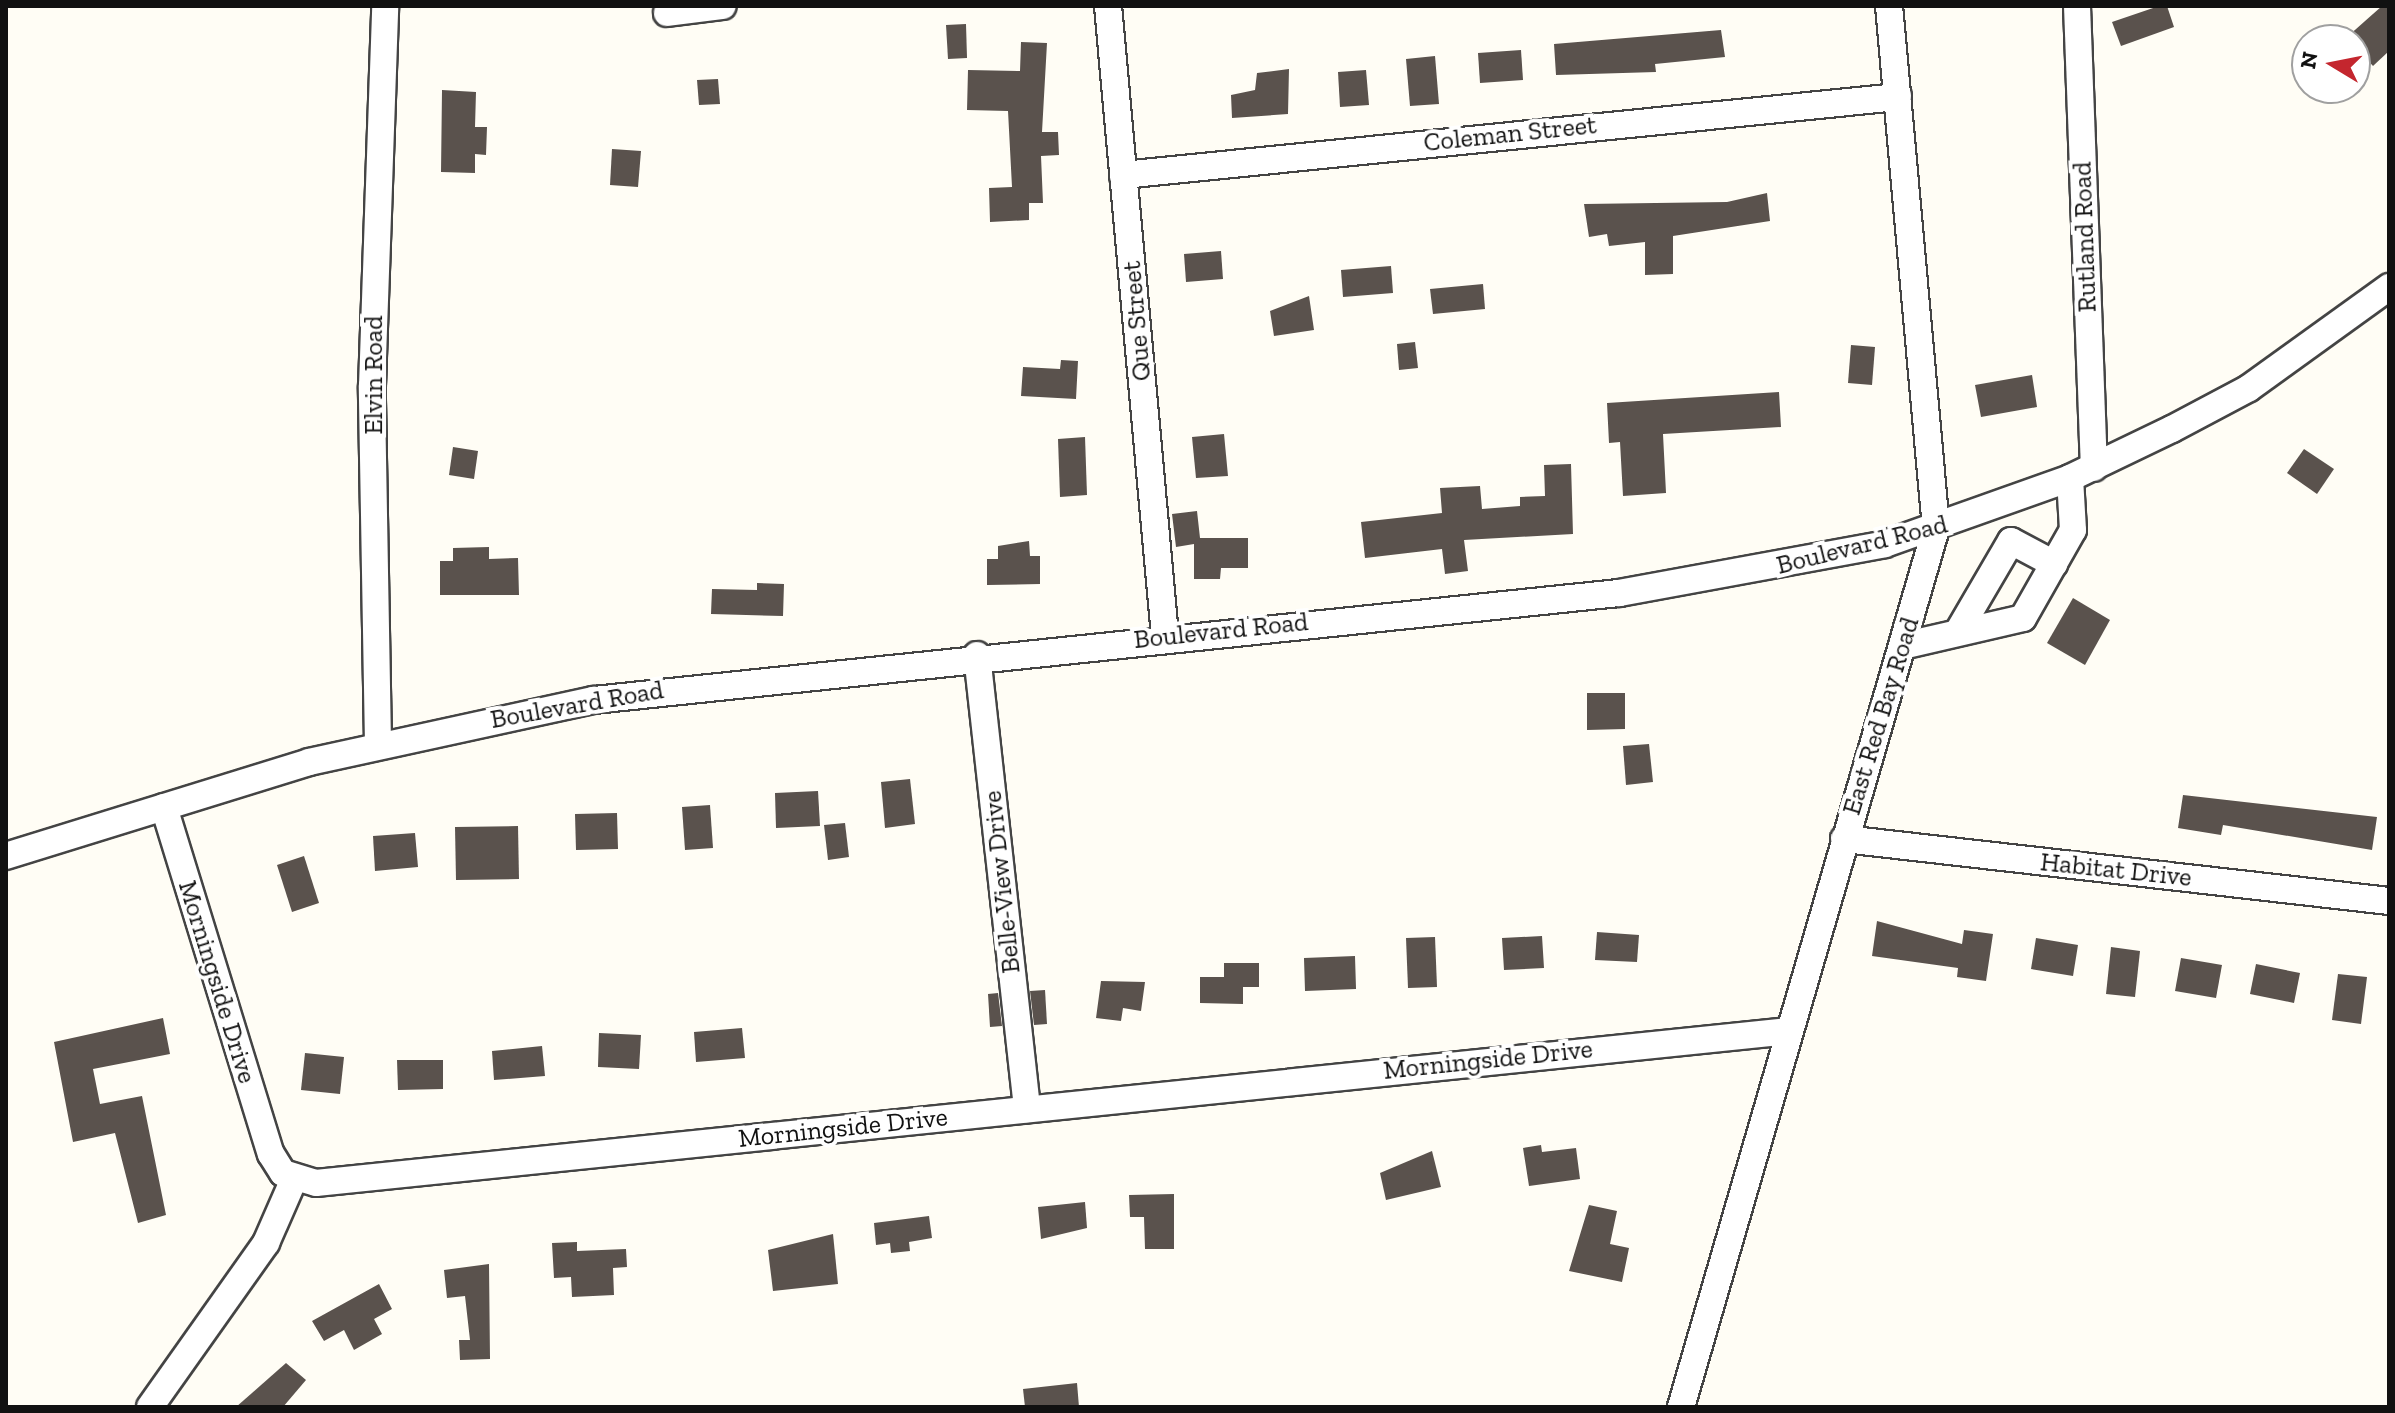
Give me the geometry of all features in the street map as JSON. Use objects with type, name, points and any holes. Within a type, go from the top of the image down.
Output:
[{"type":"street","name":"Elvin Road","points":[[378,744],[372,386],[385,6]]},
{"type":"street","points":[[667,13],[723,6]]},
{"type":"street","name":"Que Street","points":[[1108,6],[1165,636]]},
{"type":"street","name":"East Red Bay Road","points":[[1681,1407],[1936,528],[1889,6]]},
{"type":"street","name":"Rutland Road","points":[[1902,646],[1959,630],[2023,618],[2073,530],[2082,473],[2077,6]]},
{"type":"street","name":"Coleman Street","points":[[1123,175],[1898,97]]},
{"type":"street","name":"Boulevard Road","points":[[6,856],[378,744],[661,689],[1707,581],[1936,528],[2082,473],[2249,388],[2389,287]]},
{"type":"street","points":[[1959,630],[2011,541],[2001,505]]},
{"type":"street","points":[[2011,541],[2054,564]]},
{"type":"street","name":"Belle-View Drive","points":[[977,655],[1027,1109]]},
{"type":"street","name":"Morningside Drive","points":[[164,807],[271,1154],[294,1179],[316,1183],[1789,1031]]},
{"type":"street","name":"Habitat Drive","points":[[1844,839],[2389,901]]},
{"type":"street","points":[[150,1407],[266,1243],[294,1179]]},
{"type":"building","points":[[2167,6],[2174,27],[2121,46],[2112,22]]},
{"type":"building","points":[[2382,6],[2389,6],[2389,51],[2373,66],[2371,24],[2362,24]]},
{"type":"building","points":[[966,24],[967,58],[948,59],[946,25]]},
{"type":"building","points":[[1721,30],[1725,57],[1655,64],[1656,72],[1556,75],[1554,44]]},
{"type":"building","points":[[1021,42],[1047,43],[1042,132],[1058,132],[1059,155],[1041,156],[1043,203],[1029,203],[1029,220],[990,222],[989,188],[1012,187],[1008,111],[967,110],[968,70],[1020,71]]},
{"type":"building","points":[[1521,50],[1523,80],[1480,83],[1478,53]]},
{"type":"building","points":[[1435,56],[1439,104],[1410,106],[1406,59]]},
{"type":"building","points":[[1289,69],[1288,114],[1232,118],[1231,95],[1255,90],[1257,73]]},
{"type":"building","points":[[1366,70],[1369,105],[1340,107],[1338,72]]},
{"type":"building","points":[[718,79],[720,104],[699,105],[697,80]]},
{"type":"building","points":[[442,90],[476,92],[475,127],[487,127],[486,155],[475,154],[475,173],[441,172]]},
{"type":"building","points":[[612,149],[641,151],[638,187],[610,185]]},
{"type":"building","points":[[1767,193],[1770,221],[1673,236],[1673,274],[1645,275],[1645,242],[1609,246],[1607,234],[1589,237],[1584,204],[1727,202]]},
{"type":"building","points":[[1221,251],[1223,279],[1186,282],[1184,254]]},
{"type":"building","points":[[1391,266],[1393,293],[1343,297],[1341,270]]},
{"type":"building","points":[[1483,284],[1485,309],[1433,314],[1430,289]]},
{"type":"building","points":[[1309,296],[1314,330],[1274,336],[1270,311]]},
{"type":"building","points":[[1415,342],[1418,368],[1399,370],[1397,344]]},
{"type":"building","points":[[1851,345],[1875,347],[1872,385],[1848,383]]},
{"type":"building","points":[[1061,360],[1078,361],[1076,399],[1021,396],[1023,367],[1060,369]]},
{"type":"building","points":[[2032,375],[2037,407],[1981,417],[1975,385]]},
{"type":"building","points":[[1779,392],[1781,427],[1663,434],[1666,493],[1623,496],[1620,442],[1609,443],[1607,403]]},
{"type":"building","points":[[1224,434],[1228,476],[1196,478],[1192,437]]},
{"type":"building","points":[[1085,437],[1087,495],[1060,497],[1058,439]]},
{"type":"building","points":[[453,447],[478,451],[474,479],[449,475]]},
{"type":"building","points":[[2304,449],[2334,469],[2317,494],[2287,473]]},
{"type":"building","points":[[1571,464],[1573,534],[1464,540],[1468,571],[1445,574],[1442,549],[1365,558],[1361,522],[1442,513],[1440,488],[1480,486],[1482,509],[1520,506],[1520,497],[1545,496],[1544,465]]},
{"type":"building","points":[[1197,511],[1200,538],[1248,538],[1248,568],[1221,568],[1220,579],[1194,579],[1194,544],[1176,547],[1172,514]]},
{"type":"building","points":[[1029,541],[1030,556],[1040,556],[1040,584],[987,585],[987,559],[998,559],[998,546]]},
{"type":"building","points":[[489,547],[489,559],[518,558],[519,595],[440,595],[440,561],[453,561],[453,548]]},
{"type":"building","points":[[757,583],[784,584],[783,616],[711,614],[712,589],[757,590]]},
{"type":"building","points":[[2073,598],[2110,620],[2085,665],[2047,643]]},
{"type":"building","points":[[1587,693],[1625,693],[1625,729],[1587,730]]},
{"type":"building","points":[[1649,744],[1653,782],[1626,785],[1623,746]]},
{"type":"building","points":[[910,779],[915,824],[885,828],[881,782]]},
{"type":"building","points":[[818,791],[820,826],[776,828],[775,793]]},
{"type":"building","points":[[2183,795],[2377,817],[2372,850],[2223,825],[2221,835],[2178,828]]},
{"type":"building","points":[[710,805],[713,848],[685,850],[682,807]]},
{"type":"building","points":[[617,813],[618,849],[576,850],[575,814]]},
{"type":"building","points":[[845,823],[849,857],[828,860],[824,825]]},
{"type":"building","points":[[518,826],[519,879],[456,880],[455,827]]},
{"type":"building","points":[[415,833],[418,867],[375,871],[373,836]]},
{"type":"building","points":[[304,856],[319,903],[292,912],[277,865]]},
{"type":"building","points":[[1877,921],[1962,944],[1964,930],[1993,934],[1986,981],[1957,977],[1958,968],[1872,956]]},
{"type":"building","points":[[1597,932],[1639,935],[1637,962],[1595,960]]},
{"type":"building","points":[[1542,936],[1544,968],[1504,970],[1502,938]]},
{"type":"building","points":[[1435,937],[1437,987],[1408,988],[1406,938]]},
{"type":"building","points":[[2036,938],[2078,945],[2073,976],[2031,969]]},
{"type":"building","points":[[2111,947],[2140,951],[2135,997],[2106,994]]},
{"type":"building","points":[[1355,956],[1356,989],[1305,991],[1304,958]]},
{"type":"building","points":[[2181,958],[2222,965],[2216,998],[2175,991]]},
{"type":"building","points":[[1224,963],[1259,963],[1259,987],[1243,987],[1243,1004],[1200,1003],[1200,977],[1224,977]]},
{"type":"building","points":[[2256,964],[2300,973],[2294,1003],[2250,994]]},
{"type":"building","points":[[2338,974],[2367,977],[2361,1024],[2332,1020]]},
{"type":"building","points":[[1101,981],[1145,982],[1141,1011],[1123,1008],[1121,1021],[1096,1018]]},
{"type":"building","points":[[1045,990],[1047,1024],[1034,1025],[1030,991]]},
{"type":"building","points":[[998,993],[1002,1026],[990,1027],[988,994]]},
{"type":"building","points":[[163,1018],[170,1054],[93,1069],[100,1104],[142,1096],[166,1215],[138,1223],[115,1133],[73,1142],[54,1042]]},
{"type":"building","points":[[742,1028],[745,1058],[696,1062],[694,1032]]},
{"type":"building","points":[[599,1033],[641,1035],[639,1069],[598,1067]]},
{"type":"building","points":[[542,1046],[545,1076],[494,1080],[492,1051]]},
{"type":"building","points":[[305,1053],[344,1057],[340,1094],[301,1090]]},
{"type":"building","points":[[397,1060],[443,1060],[443,1089],[398,1090]]},
{"type":"building","points":[[1541,1145],[1542,1152],[1576,1148],[1580,1179],[1529,1186],[1523,1148]]},
{"type":"building","points":[[1432,1151],[1441,1187],[1386,1200],[1380,1173]]},
{"type":"building","points":[[1174,1194],[1174,1249],[1145,1249],[1144,1217],[1130,1217],[1129,1195]]},
{"type":"building","points":[[1085,1202],[1087,1228],[1041,1239],[1038,1207]]},
{"type":"building","points":[[1589,1205],[1617,1211],[1610,1244],[1629,1248],[1622,1282],[1569,1271]]},
{"type":"building","points":[[929,1216],[932,1238],[909,1242],[910,1251],[891,1253],[890,1243],[876,1245],[874,1223]]},
{"type":"building","points":[[833,1234],[838,1284],[773,1291],[768,1250]]},
{"type":"building","points":[[577,1242],[577,1251],[626,1249],[627,1267],[613,1268],[614,1295],[572,1297],[571,1277],[554,1278],[552,1243]]},
{"type":"building","points":[[489,1264],[490,1359],[460,1360],[459,1340],[470,1340],[465,1296],[447,1298],[444,1270]]},
{"type":"building","points":[[379,1284],[392,1309],[374,1319],[382,1334],[354,1350],[344,1330],[324,1341],[312,1321]]},
{"type":"building","points":[[286,1363],[306,1380],[283,1407],[236,1407]]},
{"type":"building","points":[[1077,1383],[1079,1407],[1025,1407],[1023,1389]]}]
